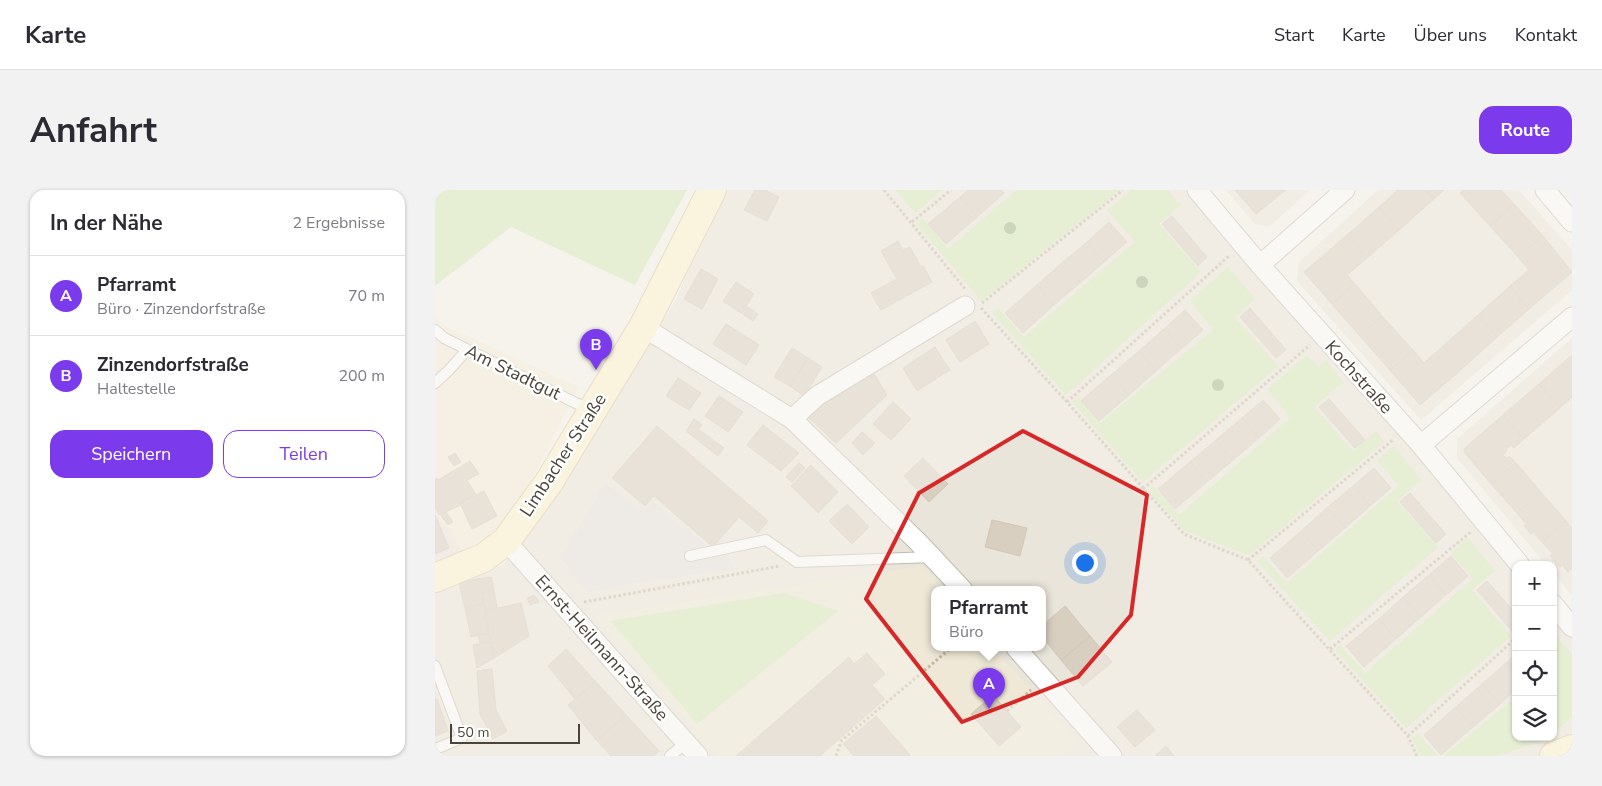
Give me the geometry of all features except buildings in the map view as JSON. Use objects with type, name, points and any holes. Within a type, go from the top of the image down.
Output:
[{"type":"main road","name":"Limbacher Straße","points":[[435,578],[483,558],[506,541],[549,482],[643,326],[712,190]]},
{"type":"main road","points":[[1554,756],[1572,749]]},
{"type":"street","name":"Kochstraße","points":[[1197,190],[1260,265],[1421,446],[1517,561]]},
{"type":"street","points":[[1260,265],[1345,190]]},
{"type":"street","points":[[1545,190],[1572,222]]},
{"type":"street","points":[[793,419],[817,396],[966,298]]},
{"type":"street","points":[[1421,446],[1572,317]]},
{"type":"street","points":[[643,326],[793,419],[959,586]]},
{"type":"street","name":"Ernst-Heilmann-Straße","points":[[506,541],[692,750]]},
{"type":"street","points":[[1555,606],[1572,627]]},
{"type":"street","points":[[1019,651],[1112,756]]},
{"type":"lane","name":"Am Stadtgut","points":[[435,330],[444,338],[467,350],[593,411]]},
{"type":"lane","points":[[435,383],[467,350]]},
{"type":"lane","points":[[690,556],[766,540],[797,562],[932,557]]},
{"type":"lane","points":[[435,666],[462,738],[438,748]]},
{"type":"lane","points":[[670,756],[692,750]]},
{"type":"path","points":[[884,190],[912,222],[966,298]]},
{"type":"path","points":[[912,222],[951,190]]},
{"type":"path","points":[[1123,190],[979,306],[1184,534],[1249,560],[1408,736],[1417,756]]},
{"type":"path","points":[[1067,402],[1242,244]]},
{"type":"path","points":[[1143,489],[1322,334]]},
{"type":"path","points":[[1249,560],[1406,429]]},
{"type":"path","points":[[1331,649],[1483,521]]},
{"type":"path","points":[[565,606],[797,562]]},
{"type":"path","points":[[1408,736],[1512,642]]},
{"type":"path","points":[[836,756],[841,741],[947,651]]},
{"type":"path","points":[[1007,711],[1044,679]]},
{"type":"highlighted area","points":[[1023,431],[1147,495],[1131,615],[1078,677],[962,722],[866,599],[919,493]]},
{"type":"shaded area","points":[[722,190],[1199,190],[1512,561],[1512,741],[1557,741],[1557,615],[1572,633],[1572,750],[1554,756],[435,756],[435,590],[503,565],[557,493],[599,421],[676,300]]},
{"type":"shaded area","points":[[1226,190],[1310,190],[1269,227],[1255,224]]},
{"type":"shaded area","points":[[1378,190],[1519,190],[1572,250],[1572,290],[1421,420],[1297,281],[1299,262]]},
{"type":"shaded area","points":[[435,315],[443,325],[579,387],[530,483],[496,529],[463,551],[435,511]]},
{"type":"shaded area","points":[[1572,338],[1572,595],[1557,578],[1557,561],[1543,561],[1457,458],[1457,439]]},
{"type":"shaded area","points":[[605,483],[644,512],[653,502],[720,557],[729,555],[733,569],[646,581],[588,592],[561,558]]},
{"type":"shaded area","points":[[435,511],[463,551],[435,563]]},
{"type":"shaded area","points":[[923,566],[940,586],[931,586],[931,651],[996,651],[1079,742],[1064,756],[717,756],[595,615]]},
{"type":"green space","points":[[435,190],[687,190],[635,285],[511,227],[435,286]]},
{"type":"green space","points":[[896,190],[942,190],[915,213]]},
{"type":"green space","points":[[1017,190],[1120,190],[981,301],[916,223],[922,218],[948,249]]},
{"type":"green space","points":[[1132,190],[1168,190],[1181,205],[1159,224],[1201,272],[1066,395],[992,313],[998,308],[1024,337],[1135,242],[1107,210]]},
{"type":"green space","points":[[1228,267],[1255,299],[1235,317],[1278,366],[1143,482],[1072,402],[1077,397],[1100,423],[1213,330],[1190,301]]},
{"type":"green space","points":[[1307,355],[1318,367],[1326,360],[1343,382],[1314,407],[1353,451],[1376,431],[1384,442],[1249,555],[1185,531],[1148,491],[1153,486],[1179,515],[1290,418],[1267,389]]},
{"type":"green space","points":[[1394,446],[1421,480],[1397,501],[1438,547],[1330,641],[1257,561],[1263,556],[1287,583],[1399,486],[1377,460]]},
{"type":"green space","points":[[1468,538],[1495,571],[1472,590],[1511,636],[1406,728],[1335,650],[1340,645],[1365,673],[1473,579],[1451,553]]},
{"type":"green space","points":[[784,593],[838,611],[697,724],[611,621]]},
{"type":"green space","points":[[1557,637],[1572,654],[1572,717],[1557,730]]},
{"type":"green space","points":[[1512,700],[1512,741],[1543,741],[1496,756],[1444,756]]},
{"type":"green space","points":[[1418,734],[1438,756],[1421,756],[1412,737]]},
{"type":"place","name":"Zinzendorfstraße","points":[[596,370]]},
{"type":"place","name":"Pfarramt","points":[[989,709]]}]
